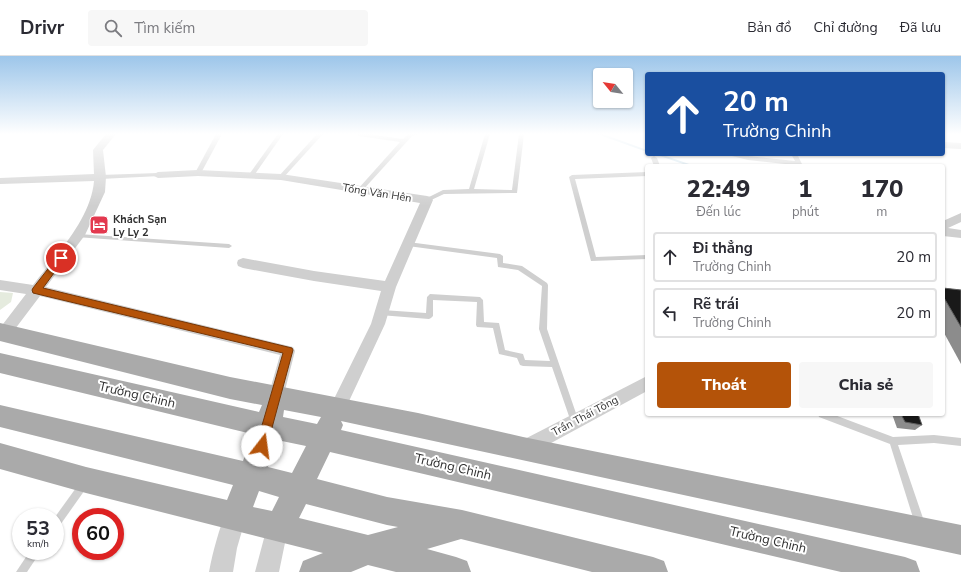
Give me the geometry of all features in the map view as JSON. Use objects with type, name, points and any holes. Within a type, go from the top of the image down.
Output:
[{"type":"main road","points":[[2,332],[230,388],[418,425],[523,449],[961,540]]},
{"type":"main road","name":"Trường Chinh","points":[[0,363],[905,572]]},
{"type":"main road","points":[[235,517],[262,446],[276,397]]},
{"type":"main road","points":[[279,528],[337,409]]},
{"type":"main road","points":[[0,416],[250,476],[387,511],[462,525],[653,572]]},
{"type":"main road","points":[[0,456],[86,480],[456,572]]},
{"type":"main road","points":[[314,572],[368,550],[462,525]]},
{"type":"street","points":[[2,332],[78,236],[100,192],[99,158]]},
{"type":"street","name":"Tống Văn Hên","points":[[158,175],[198,173],[281,177],[427,200],[389,287],[378,324],[337,409]]},
{"type":"street","points":[[0,181],[100,177]]},
{"type":"street","points":[[945,225],[961,217]]},
{"type":"street","points":[[945,232],[961,234]]},
{"type":"street","points":[[243,263],[314,276],[389,287]]},
{"type":"street","points":[[0,285],[36,290],[288,350],[276,397]]},
{"type":"street","name":"Trần Thái Tông","points":[[523,449],[645,384]]},
{"type":"street","points":[[221,572],[225,548],[235,517]]},
{"type":"street","points":[[267,572],[275,535],[279,528]]},
{"type":"lane","points":[[198,173],[206,158]]},
{"type":"lane","points":[[251,176],[263,158]]},
{"type":"lane","points":[[281,177],[298,158]]},
{"type":"lane","points":[[360,190],[389,158]]},
{"type":"lane","points":[[471,191],[480,158]]},
{"type":"lane","points":[[427,200],[443,192],[515,192],[519,158]]},
{"type":"lane","points":[[654,158],[656,164]]},
{"type":"lane","points":[[749,158],[799,164]]},
{"type":"lane","points":[[645,174],[572,177],[593,259],[645,257]]},
{"type":"lane","name":"Tống Văn Hên","points":[[100,177],[158,175]]},
{"type":"lane","points":[[78,236],[229,246]]},
{"type":"lane","points":[[408,244],[500,256],[500,265],[520,268],[545,285],[543,329],[574,422]]},
{"type":"lane","points":[[382,313],[428,316],[430,297],[480,300],[480,325],[496,324],[502,352],[520,356],[523,363],[555,364]]},
{"type":"lane","points":[[827,416],[893,441],[934,439],[961,442]]},
{"type":"lane","points":[[893,441],[923,532]]},
{"type":"lane","points":[[64,512],[86,480]]},
{"type":"lane","points":[[21,572],[30,560]]},
{"type":"shaded area","points":[[0,292],[13,293],[11,302],[0,310]]},
{"type":"building","points":[[945,288],[961,290],[961,327],[945,299]]},
{"type":"building","points":[[902,416],[919,416],[922,425],[905,422]]},
{"type":"waterway","points":[[669,158],[687,164]]},
{"type":"place","name":"Khách Sạn Ly Ly 2","points":[[99,225]]},
{"type":"route","points":[[61,258],[36,290],[288,350],[262,446]]}]
